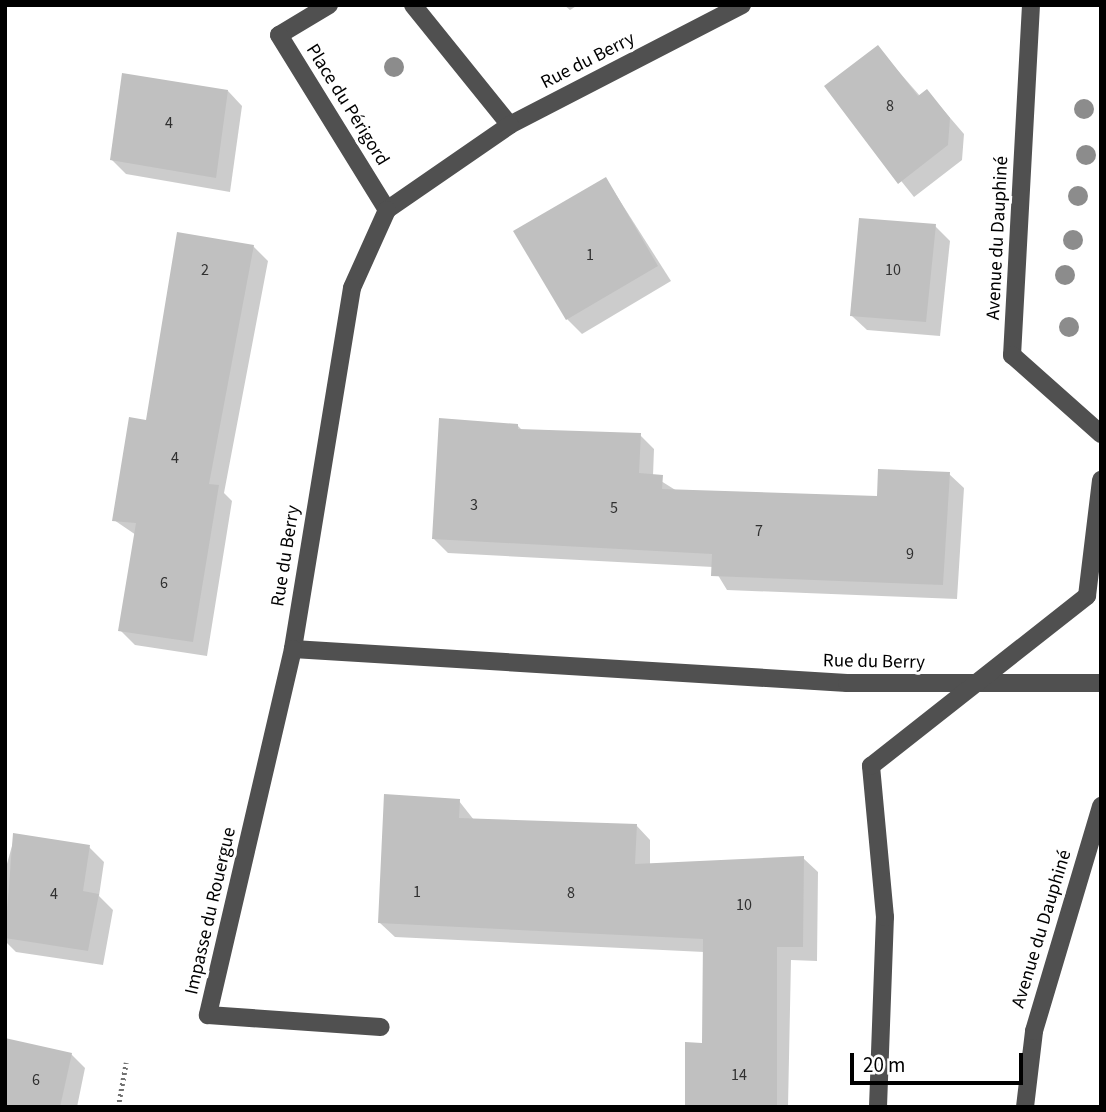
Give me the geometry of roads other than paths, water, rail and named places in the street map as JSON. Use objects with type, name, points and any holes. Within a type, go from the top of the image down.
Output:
[{"type":"street","name":"Place du Périgord","points":[[328,5],[279,35],[387,210]]},
{"type":"street","points":[[413,5],[510,125]]},
{"type":"street","name":"Rue du Berry","points":[[742,5],[510,125],[387,210],[352,288],[293,649],[847,684],[973,685]]},
{"type":"street","name":"Avenue du Dauphiné","points":[[1031,5],[1012,355],[1101,434]]},
{"type":"street","points":[[878,1107],[885,917],[871,766],[1087,596],[1101,480]]},
{"type":"street","name":"Impasse du Rouergue","points":[[293,649],[208,1015],[381,1027]]},
{"type":"street","points":[[973,685],[1101,683]]},
{"type":"street","name":"Avenue du Dauphiné","points":[[1024,1107],[1034,1031],[1101,806]]}]
